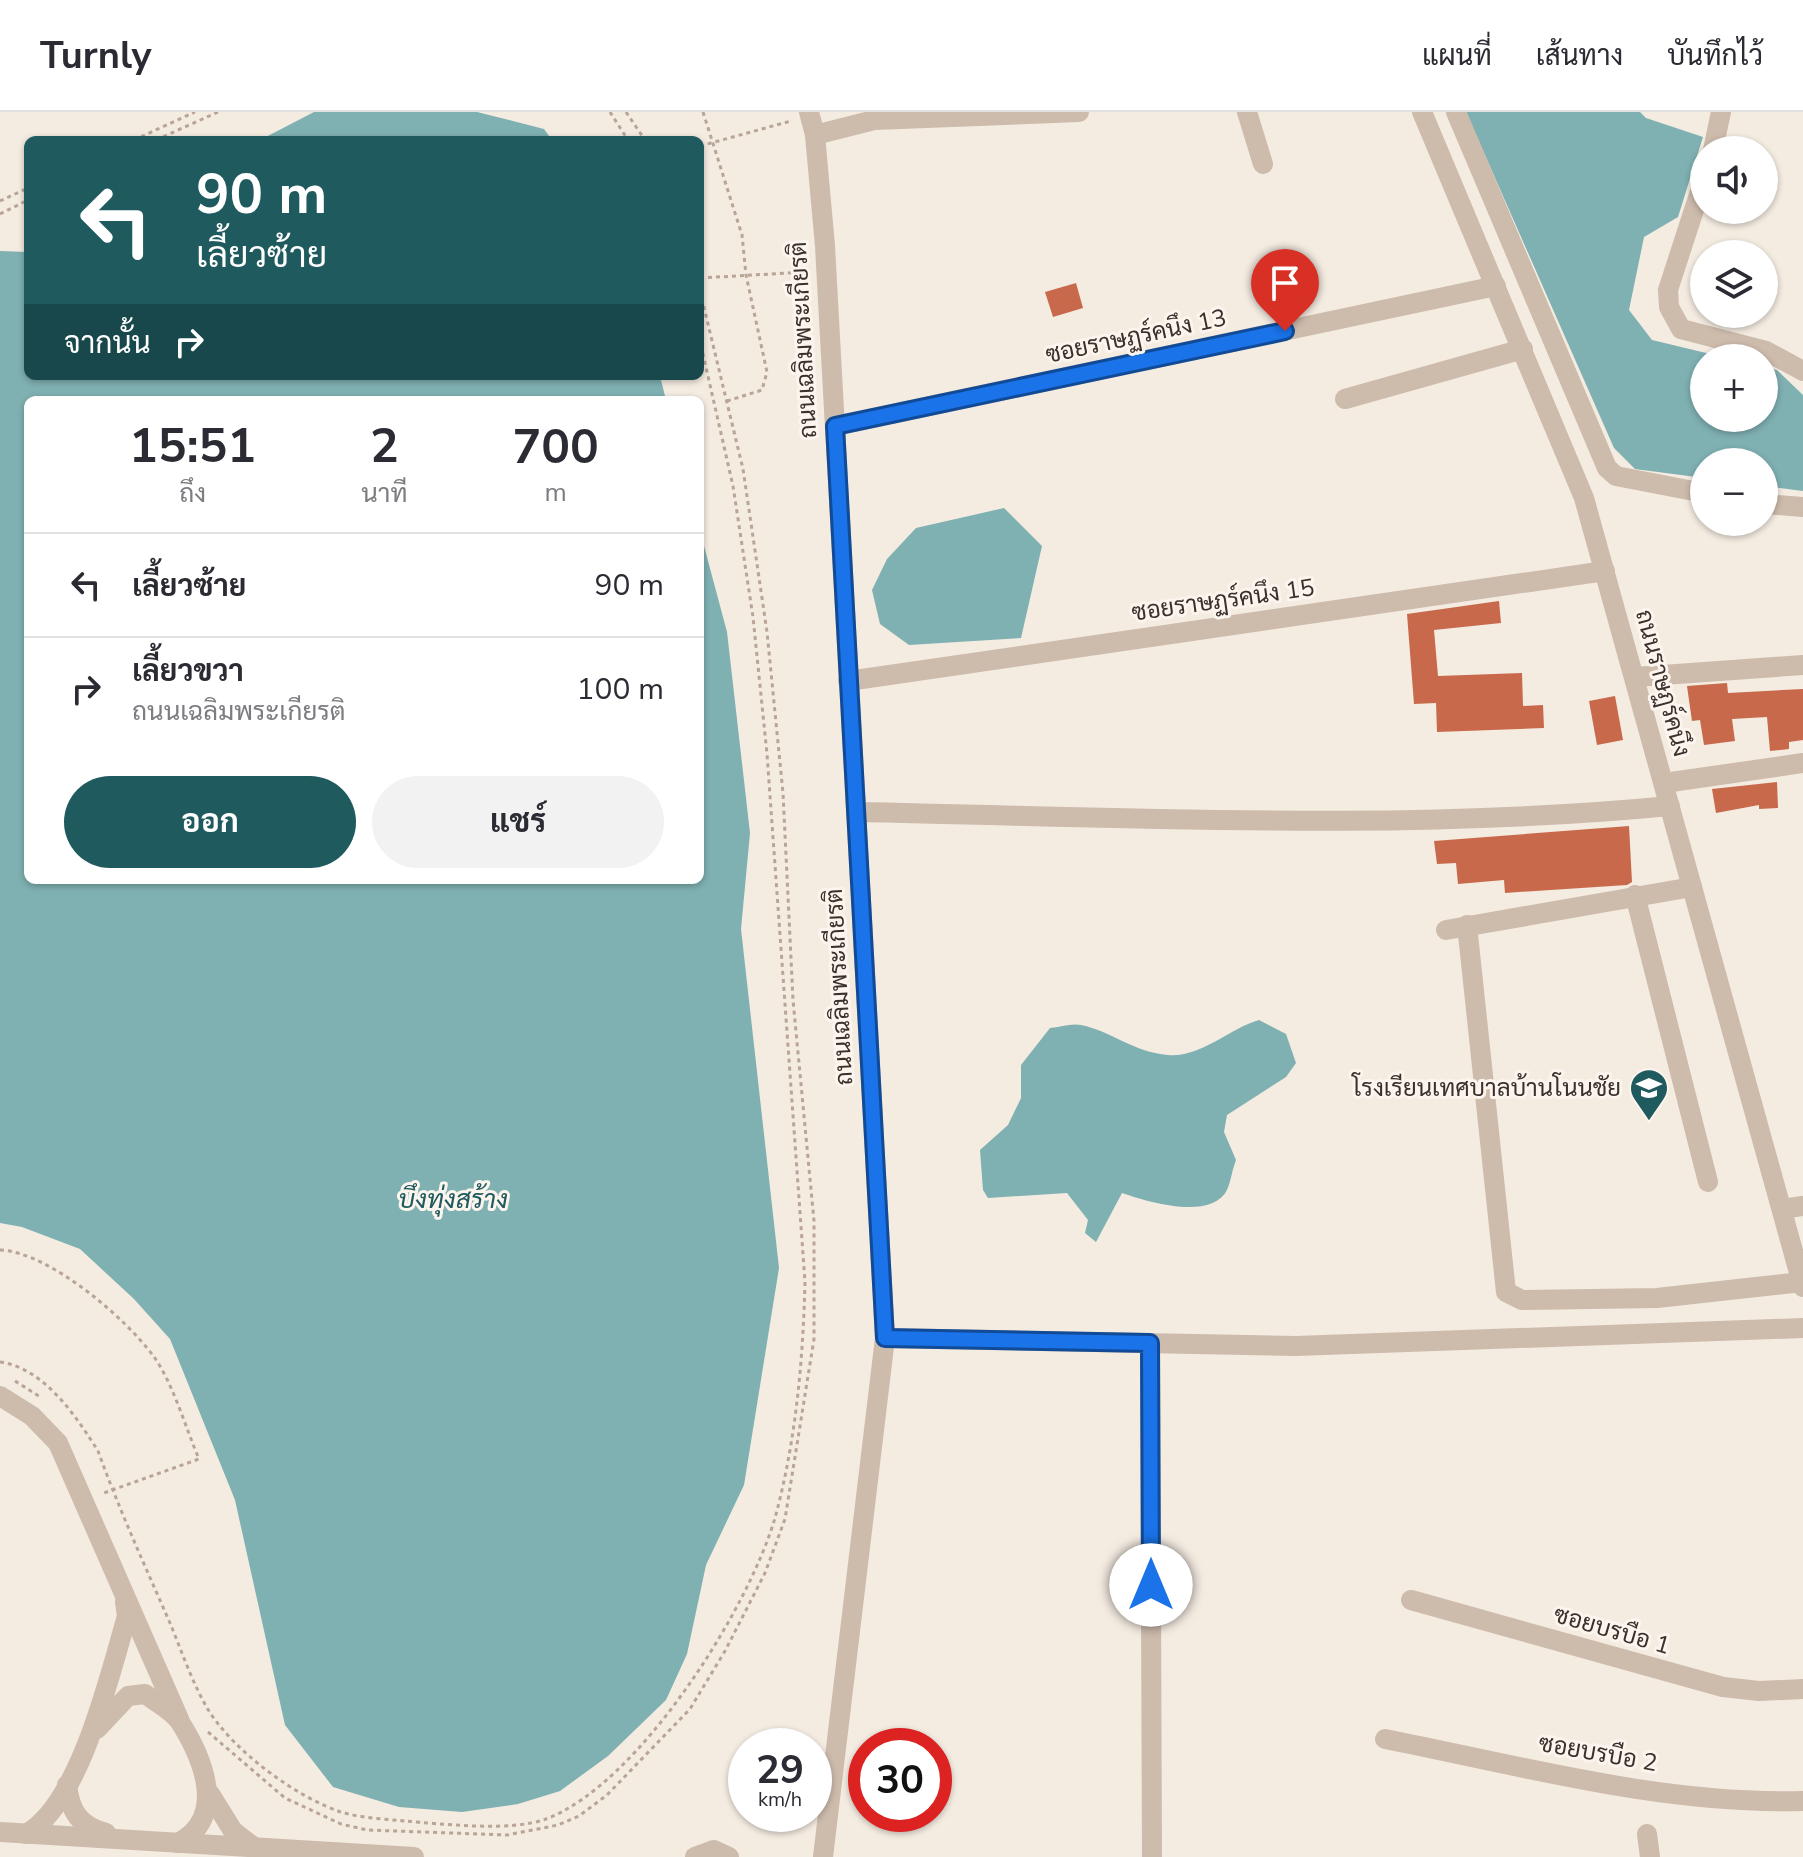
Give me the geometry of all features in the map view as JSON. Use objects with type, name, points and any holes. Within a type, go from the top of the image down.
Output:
[{"type":"street","points":[[811,121],[1079,112]]},
{"type":"street","points":[[1247,112],[1263,164]]},
{"type":"street","name":"ถนนราษฏร์คนึง","points":[[1422,112],[1584,498],[1802,1284]]},
{"type":"street","points":[[1456,112],[1607,468],[1616,476],[1690,490]]},
{"type":"street","points":[[1716,136],[1721,112]]},
{"type":"street","name":"ถนนเฉลิมพระเกียรติ","points":[[811,121],[826,271],[885,1338],[823,1857]]},
{"type":"street","points":[[1690,222],[1668,290],[1673,318],[1681,329],[1766,351],[1803,371]]},
{"type":"street","name":"ซอยราษฏร์คนึง 13","points":[[835,426],[1496,286]]},
{"type":"street","points":[[1345,399],[1523,349]]},
{"type":"street","points":[[1778,505],[1803,507]]},
{"type":"street","name":"ซอยราษฏร์คนึง 15","points":[[848,681],[1605,571]]},
{"type":"street","points":[[1635,677],[1803,665]]},
{"type":"street","points":[[1664,783],[1803,763]]},
{"type":"street","points":[[856,812],[1404,822],[1580,815],[1670,806]]},
{"type":"street","points":[[1692,887],[1456,928],[1506,1292],[1522,1300],[1657,1298],[1802,1284]]},
{"type":"street","points":[[1635,895],[1708,1182]]},
{"type":"street","points":[[1782,1209],[1803,1206]]},
{"type":"street","points":[[885,1338],[1296,1346],[1803,1328]]},
{"type":"street","points":[[1150,1343],[1152,1857]]},
{"type":"street","points":[[0,1396],[32,1416],[58,1443],[210,1794],[233,1831],[255,1848]]},
{"type":"street","points":[[26,1834],[42,1825],[67,1785],[91,1735],[127,1616],[122,1586]]},
{"type":"street","name":"ซอยบรบือ 1","points":[[1411,1600],[1723,1687],[1759,1691],[1803,1689]]},
{"type":"street","points":[[91,1735],[128,1696],[145,1694],[179,1719]]},
{"type":"street","name":"ซอยบรบือ 2","points":[[1385,1739],[1620,1786],[1746,1803],[1803,1801]]},
{"type":"street","points":[[67,1785],[76,1818],[93,1830],[133,1840]]},
{"type":"street","points":[[178,1843],[191,1836],[207,1816],[210,1794]]},
{"type":"street","points":[[0,1832],[414,1857]]},
{"type":"street","points":[[1647,1834],[1650,1857]]},
{"type":"street","points":[[695,1857],[714,1850],[729,1857]]},
{"type":"path","points":[[143,136],[195,112]]},
{"type":"path","points":[[165,136],[218,112]]},
{"type":"path","points":[[610,112],[625,136]]},
{"type":"path","points":[[626,112],[642,136]]},
{"type":"path","points":[[703,112],[742,235],[746,275],[762,340],[765,383],[756,394],[726,401]]},
{"type":"path","points":[[704,145],[811,121]]},
{"type":"path","points":[[0,201],[24,190]]},
{"type":"path","points":[[0,214],[24,202]]},
{"type":"path","points":[[704,278],[826,271]]},
{"type":"path","points":[[207,1730],[224,1749],[285,1798],[341,1824],[367,1830],[507,1835],[558,1825],[579,1816],[607,1795],[690,1709],[725,1651],[765,1573],[785,1519],[812,1354],[814,1236],[793,1000],[783,793],[767,632],[743,469],[704,308]]},
{"type":"path","points":[[0,1362],[23,1368],[39,1379],[71,1412],[98,1451],[112,1490],[210,1712],[250,1755],[287,1786],[341,1812],[420,1822],[497,1824],[546,1819],[581,1798],[657,1730],[730,1617],[765,1545],[784,1482],[803,1349],[804,1236],[753,617],[733,486],[704,359]]},
{"type":"path","points":[[0,1250],[16,1251],[88,1290],[156,1359],[199,1459],[84,1501]]},
{"type":"water","points":[[314,112],[477,112],[544,129],[549,136],[268,136]]},
{"type":"water","points":[[1466,112],[1640,112],[1646,118],[1700,136],[1690,136],[1690,179],[1678,217],[1644,237],[1629,310],[1652,340],[1690,349],[1690,432],[1778,432],[1778,371],[1803,395],[1803,491],[1778,488],[1778,448],[1690,448],[1690,476],[1635,469],[1614,448]]},
{"type":"water","name":"บึงทุ่งสร้าง","points":[[0,251],[24,252],[24,380],[661,380],[665,396],[24,396],[24,884],[704,884],[704,546],[727,632],[750,833],[741,929],[779,1268],[744,1485],[706,1565],[687,1654],[666,1700],[608,1756],[560,1791],[518,1804],[462,1812],[399,1807],[333,1787],[285,1725],[235,1500],[170,1339],[134,1299],[80,1249],[22,1227],[0,1223]]},
{"type":"water","points":[[1004,508],[1042,546],[1021,638],[909,645],[880,624],[872,590],[887,559],[916,528]]},
{"type":"water","points":[[1259,1020],[1286,1034],[1296,1063],[1286,1077],[1227,1115],[1224,1132],[1236,1160],[1227,1190],[1219,1199],[1194,1207],[1162,1204],[1122,1193],[1096,1242],[1085,1233],[1088,1220],[1067,1193],[988,1198],[983,1190],[980,1150],[1008,1125],[1021,1098],[1021,1065],[1050,1028],[1081,1025],[1144,1050],[1180,1055],[1204,1047]]},
{"type":"building","points":[[1076,283],[1083,308],[1053,317],[1045,292]]},
{"type":"building","points":[[1499,601],[1501,623],[1434,630],[1438,676],[1522,673],[1523,706],[1543,705],[1544,728],[1437,732],[1436,703],[1414,704],[1407,614]]},
{"type":"building","points":[[1727,683],[1728,693],[1803,689],[1803,740],[1789,742],[1789,749],[1770,751],[1767,717],[1732,719],[1735,741],[1704,745],[1700,720],[1692,721],[1687,686]]},
{"type":"building","points":[[1615,696],[1623,740],[1597,745],[1589,701]]},
{"type":"building","points":[[1777,782],[1778,808],[1759,809],[1759,805],[1716,813],[1712,789]]},
{"type":"building","points":[[1629,826],[1632,882],[1627,885],[1505,893],[1504,880],[1458,884],[1456,863],[1437,864],[1434,841]]},
{"type":"place","name":"โรงเรียนเทศบาลบ้านโนนชัย","points":[[1649,1122]]},
{"type":"route","points":[[1151,1585],[1150,1343],[885,1338],[835,426],[1285,331]]}]
